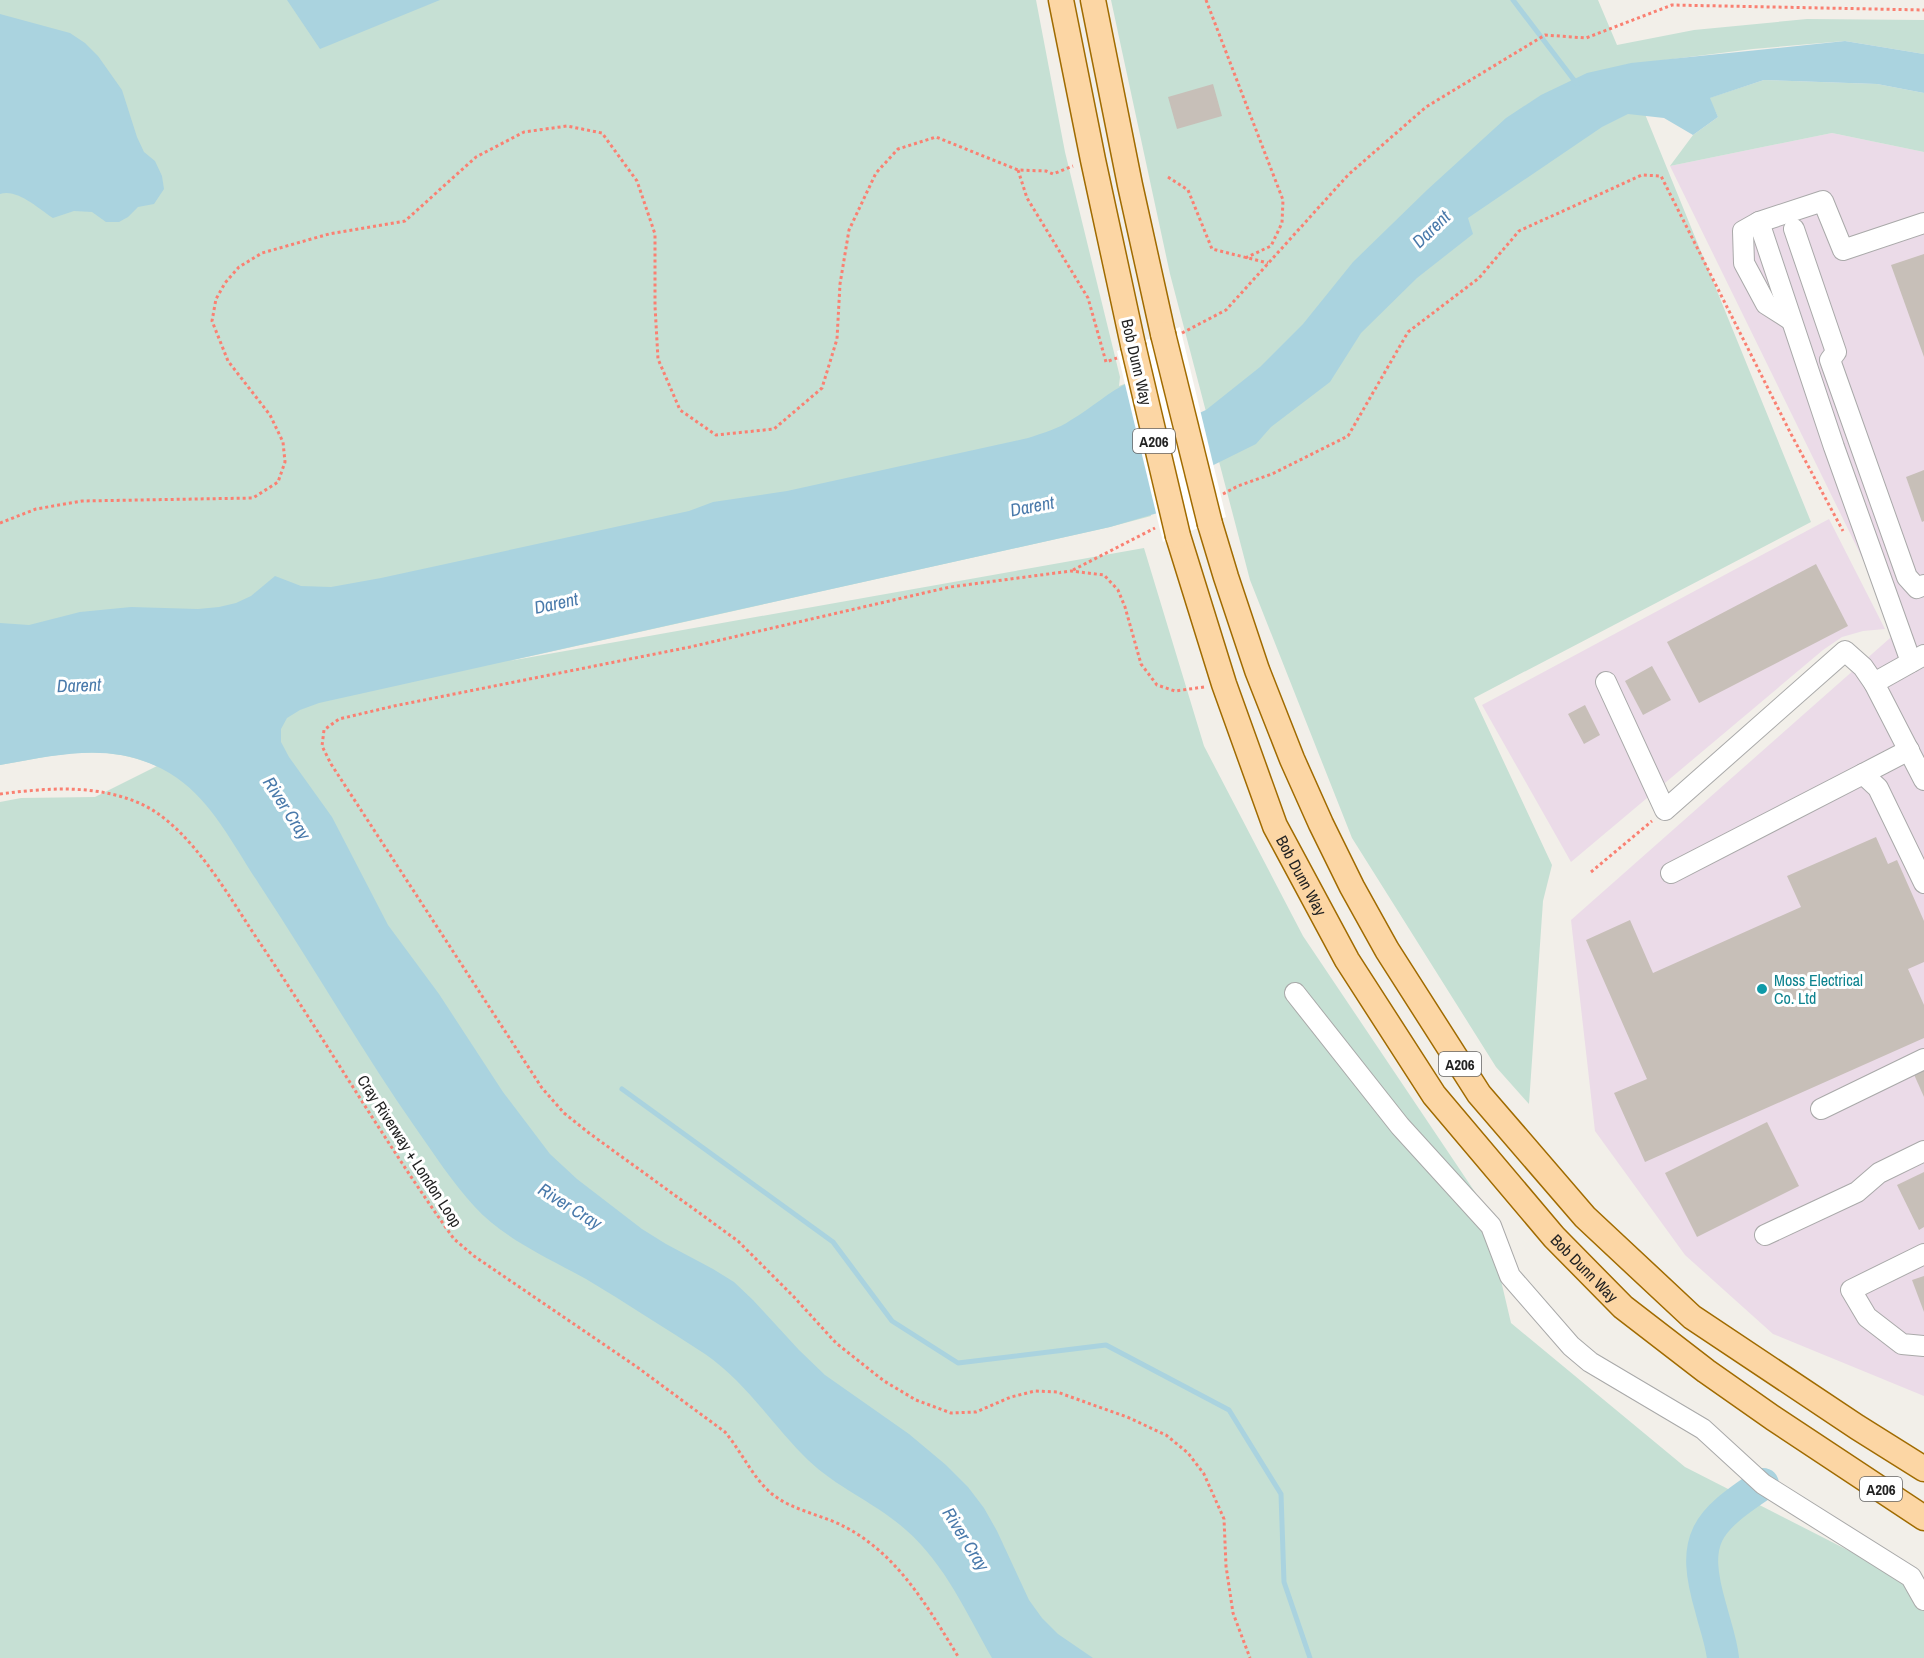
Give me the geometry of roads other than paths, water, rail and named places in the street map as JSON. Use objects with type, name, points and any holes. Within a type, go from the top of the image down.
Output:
[{"type":"main road","name":"Bob Dunn Way","points":[[1061,0],[1090,149],[1172,530],[1275,826],[1347,960],[1434,1095],[1554,1237],[1623,1307],[1706,1371],[1773,1418],[1924,1518]]},
{"type":"main road","name":"Bob Dunn Way","points":[[1093,0],[1163,334],[1210,524],[1257,670],[1292,759],[1352,887],[1388,950],[1479,1094],[1585,1217],[1692,1317],[1924,1469]]},
{"type":"street","points":[[1791,320],[1766,304],[1744,263],[1743,231],[1759,222],[1823,201],[1843,250],[1924,224]]},
{"type":"street","points":[[1759,222],[1834,447],[1886,591],[1918,659],[1874,683]]},
{"type":"street","points":[[1794,229],[1836,352],[1830,360],[1916,583]]},
{"type":"street","points":[[1886,591],[1916,583]]},
{"type":"street","points":[[1894,612],[1916,583]]},
{"type":"street","points":[[1605,682],[1665,810],[1845,651],[1863,667],[1874,683],[1924,780]]},
{"type":"street","points":[[1671,873],[1909,750]]},
{"type":"street","points":[[1863,774],[1878,788],[1924,883]]},
{"type":"street","points":[[1296,993],[1400,1126],[1491,1226],[1509,1276],[1571,1346],[1590,1362],[1703,1429],[1764,1484],[1911,1577],[1924,1600]]},
{"type":"street","points":[[1821,1109],[1924,1059]]},
{"type":"street","points":[[1765,1235],[1857,1192],[1879,1173],[1924,1151]]},
{"type":"street","points":[[1924,1254],[1851,1290],[1867,1317],[1902,1344],[1924,1346]]},
{"type":"water","points":[[287,0],[440,0],[320,49]]},
{"type":"water","points":[[0,14],[70,33],[98,56],[122,90],[137,137],[144,152],[155,161],[162,176],[164,189],[154,204],[138,207],[119,222],[106,222],[92,212],[74,211],[53,218],[21,197],[7,193],[0,194]]},
{"type":"water","points":[[1845,41],[1924,54],[1924,93],[1877,84],[1764,80],[1710,98],[1718,117],[1693,135],[1664,118],[1628,114],[1602,127],[1468,218],[1473,234],[1417,278],[1361,333],[1330,382],[1271,427],[1256,444],[1157,493],[1161,512],[1110,527],[319,703],[287,718],[281,729],[281,742],[289,757],[332,817],[388,925],[439,994],[503,1092],[550,1154],[577,1179],[642,1229],[734,1282],[825,1375],[909,1434],[946,1465],[968,1487],[984,1508],[1029,1600],[1042,1618],[1058,1634],[1093,1658],[992,1658],[944,1574],[920,1543],[894,1520],[819,1470],[795,1447],[747,1391],[720,1365],[601,1288],[513,1238],[486,1218],[443,1168],[375,1067],[222,827],[190,788],[156,766],[113,754],[69,754],[0,765],[0,623],[29,625],[80,612],[131,607],[198,609],[219,607],[251,596],[275,576],[301,586],[331,587],[381,578],[689,511],[713,502],[787,491],[1028,438],[1066,423],[1130,382],[1144,437],[1206,410],[1260,367],[1303,324],[1353,262],[1427,190],[1506,118],[1541,95],[1587,73],[1631,63]]},
{"type":"waterway","points":[[1513,0],[1577,84]]},
{"type":"waterway","points":[[622,1089],[833,1242],[892,1321],[958,1363],[1106,1345],[1229,1410],[1281,1494],[1284,1582],[1310,1658]]},
{"type":"waterway","points":[[1723,1658],[1705,1585],[1702,1565],[1703,1548],[1716,1522],[1744,1497],[1763,1484]]},
{"type":"place","name":"Moss Electrical Co. Ltd","points":[[1762,989]]},
{"type":"water label","name":"Darent","points":[[1431,229]]},
{"type":"water label","name":"Darent","points":[[1032,506]]},
{"type":"water label","name":"Darent","points":[[556,603]]},
{"type":"water label","name":"Darent","points":[[79,685]]},
{"type":"water label","name":"River Cray","points":[[287,808]]},
{"type":"water label","name":"River Cray","points":[[570,1206]]},
{"type":"water label","name":"River Cray","points":[[966,1539]]}]
